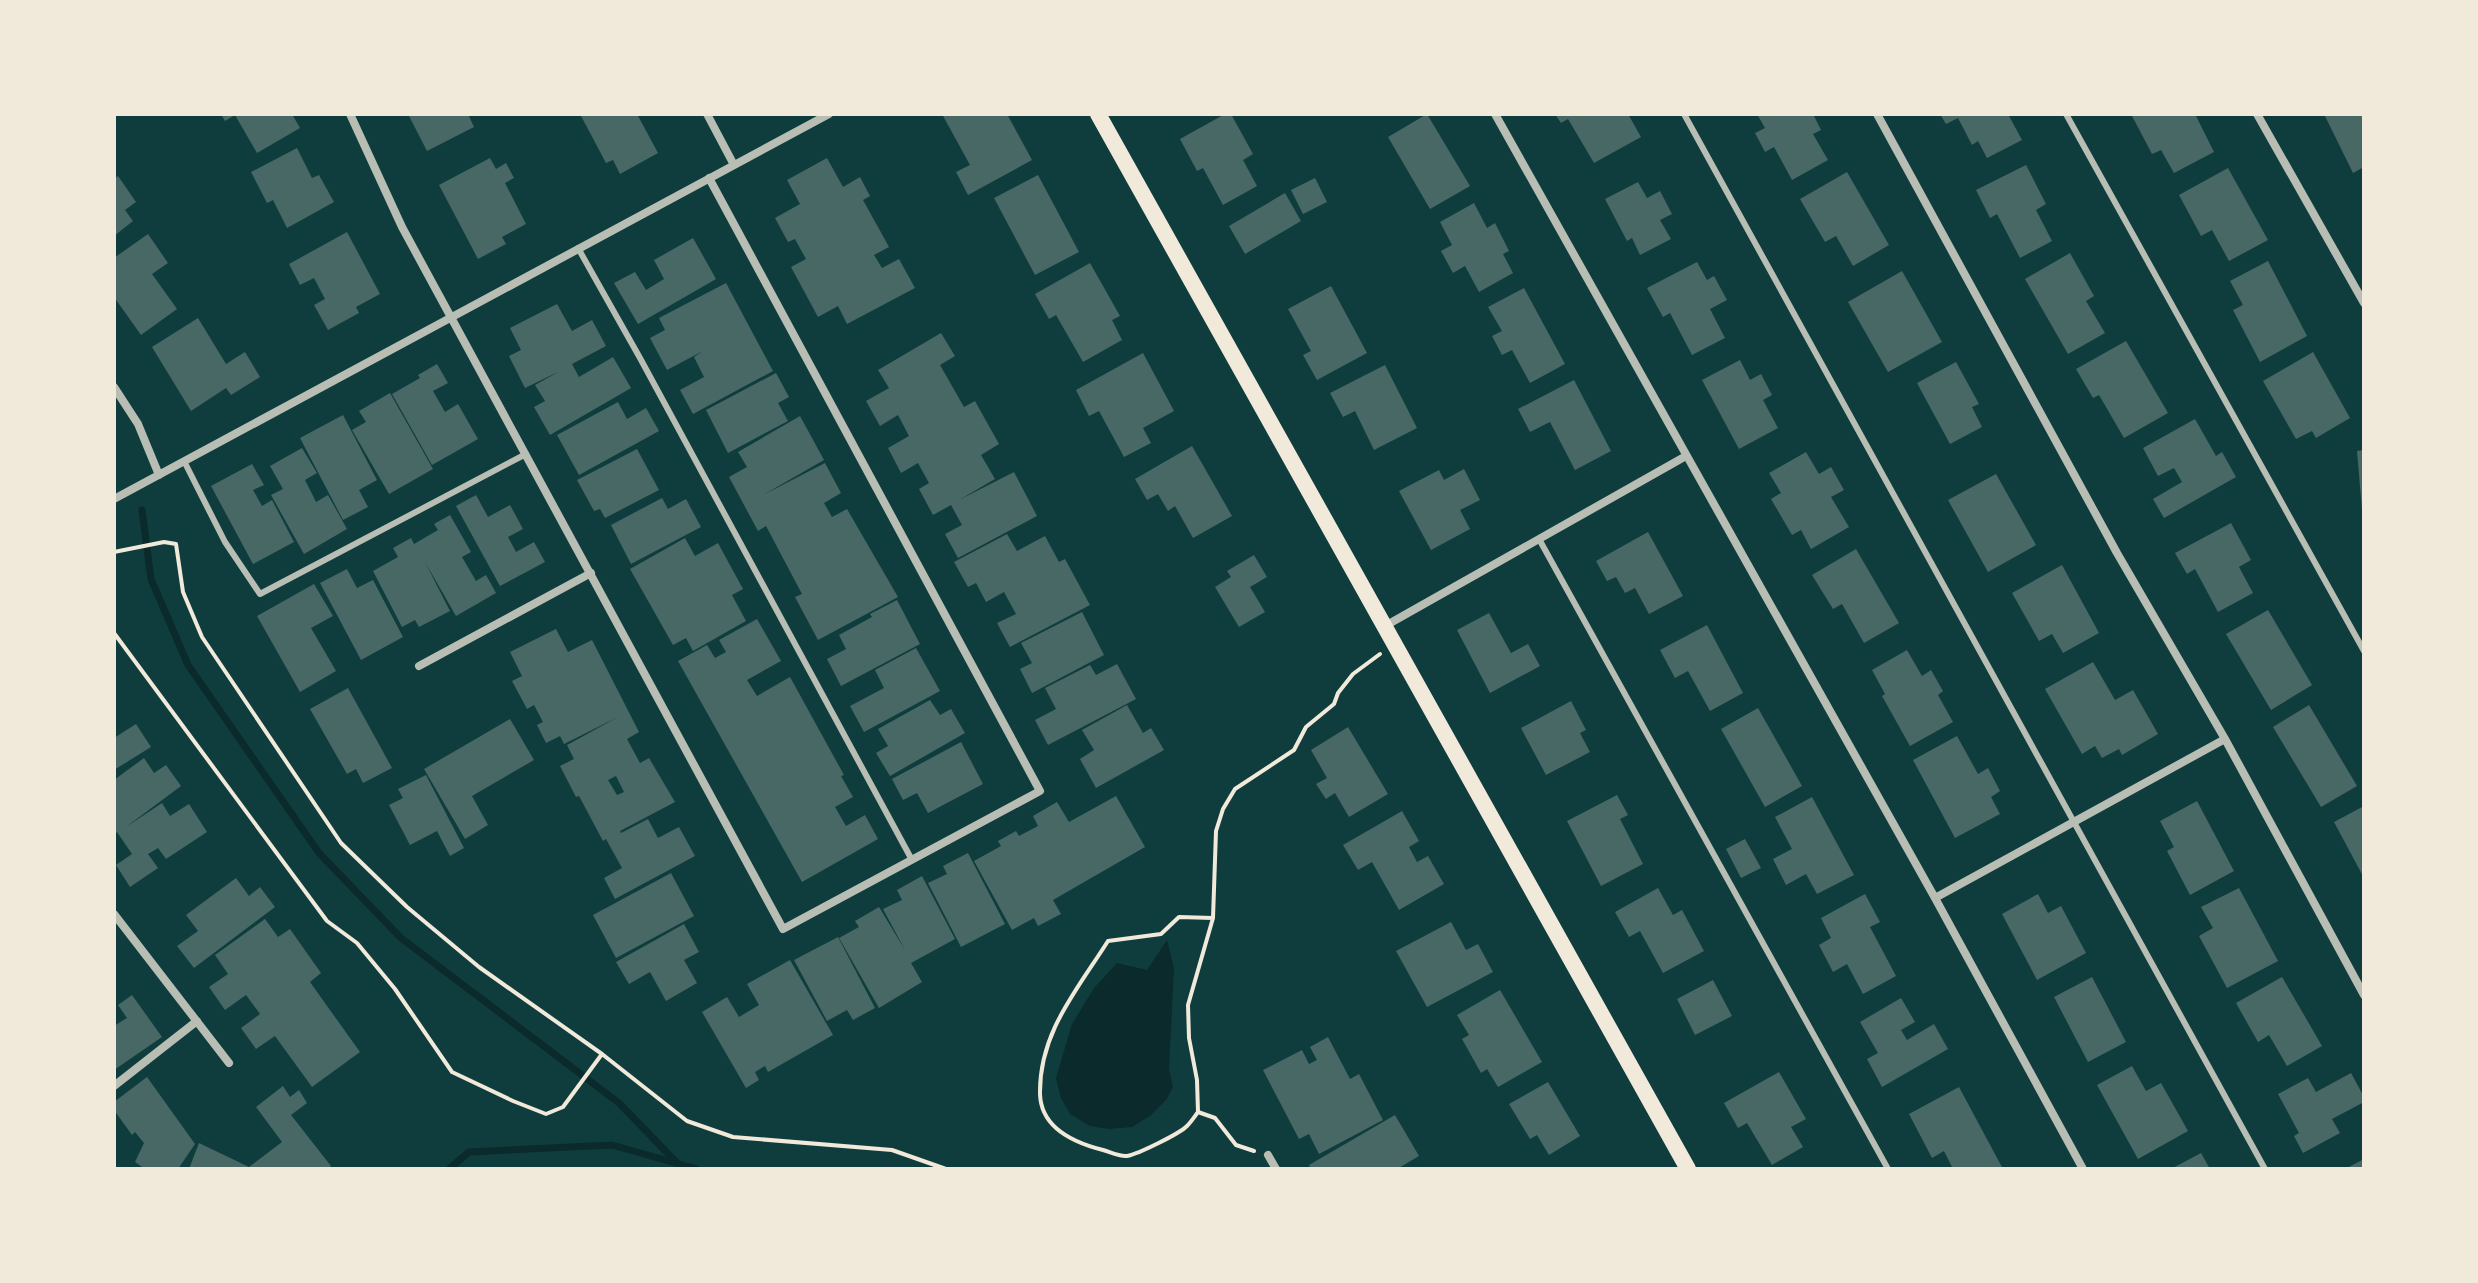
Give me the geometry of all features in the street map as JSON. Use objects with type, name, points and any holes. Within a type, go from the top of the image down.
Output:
[{"type":"main road","points":[[1098,114],[1688,1169]]},
{"type":"street","points":[[350,114],[402,227],[783,929],[1040,791],[709,178]]},
{"type":"street","points":[[707,114],[734,165]]},
{"type":"street","points":[[114,499],[829,114]]},
{"type":"street","points":[[1495,114],[1935,898],[2083,1169]]},
{"type":"street","points":[[1877,114],[2364,995]]},
{"type":"street","points":[[2257,114],[2364,303]]},
{"type":"street","points":[[114,387],[138,424],[159,475]]},
{"type":"street","points":[[1385,626],[1686,456]]},
{"type":"street","points":[[419,666],[591,573]]},
{"type":"street","points":[[1935,898],[2225,739]]},
{"type":"street","points":[[114,914],[229,1063]]},
{"type":"street","points":[[114,1086],[197,1021]]},
{"type":"street","points":[[1268,1155],[1276,1169]]},
{"type":"lane","points":[[1684,114],[2265,1169]]},
{"type":"lane","points":[[2066,114],[2364,651]]},
{"type":"lane","points":[[578,248],[912,860]]},
{"type":"lane","points":[[184,461],[225,542],[260,594],[526,454]]},
{"type":"lane","points":[[1539,539],[1888,1169]]},
{"type":"path","points":[[114,552],[164,542],[176,544],[183,592],[202,637],[341,843],[407,907],[479,967],[602,1054],[687,1121],[733,1137],[892,1150],[946,1169]]},
{"type":"path","points":[[114,633],[327,921],[357,943],[395,989],[452,1072],[546,1114],[563,1107],[602,1054]]},
{"type":"path","points":[[1213,918],[1179,917],[1161,934],[1108,941],[1058,1017],[1043,1056],[1040,1097],[1046,1116],[1056,1129],[1079,1144],[1126,1156],[1163,1141],[1187,1126],[1198,1112],[1188,1005],[1213,918],[1216,831],[1223,809],[1235,789],[1294,750],[1306,727],[1334,704],[1338,693],[1353,674],[1395,645]]},
{"type":"path","points":[[1198,1112],[1215,1118],[1236,1145]]},
{"type":"water","points":[[1167,940],[1174,968],[1169,1069],[1173,1087],[1166,1100],[1150,1116],[1132,1127],[1109,1129],[1090,1126],[1070,1114],[1061,1098],[1056,1078],[1072,1024],[1094,988],[1117,963],[1147,970]]},
{"type":"building","points":[[221,114],[292,114],[300,128],[257,153],[235,115],[225,121]]},
{"type":"building","points":[[408,114],[468,114],[474,127],[427,151]]},
{"type":"building","points":[[580,114],[637,114],[658,153],[620,174],[613,160],[606,163]]},
{"type":"building","points":[[942,114],[1007,114],[1032,160],[968,195],[956,172],[970,165]]},
{"type":"building","points":[[1225,114],[1231,114],[1253,154],[1243,160],[1257,186],[1223,205],[1203,168],[1197,171],[1180,139]]},
{"type":"building","points":[[1427,114],[1470,186],[1430,209],[1388,137]]},
{"type":"building","points":[[1555,114],[1628,114],[1641,137],[1594,163],[1568,119],[1561,123]]},
{"type":"building","points":[[1757,114],[1813,114],[1821,130],[1813,134],[1828,160],[1792,180],[1774,147],[1765,152],[1755,133],[1765,128]]},
{"type":"building","points":[[1940,114],[2008,114],[2022,140],[1987,158],[1978,141],[1972,145],[1958,118],[1946,124]]},
{"type":"building","points":[[2131,114],[2195,114],[2214,152],[2174,173],[2161,150],[2152,154]]},
{"type":"building","points":[[2324,114],[2364,114],[2364,167],[2353,173]]},
{"type":"building","points":[[297,148],[312,178],[319,175],[334,202],[287,228],[273,200],[267,203],[251,172]]},
{"type":"building","points":[[490,158],[496,169],[506,163],[514,178],[505,183],[526,224],[502,237],[506,244],[478,259],[439,185]]},
{"type":"building","points":[[827,158],[843,187],[860,177],[870,196],[863,200],[889,247],[874,255],[882,268],[899,259],[915,288],[847,324],[838,306],[818,317],[791,267],[806,259],[795,239],[788,242],[775,218],[800,204],[787,180]]},
{"type":"building","points":[[2026,165],[2046,204],[2036,210],[2052,241],[2020,258],[1997,214],[1990,218],[1976,190]]},
{"type":"building","points":[[2228,168],[2268,240],[2229,261],[2212,230],[2201,236],[2179,195]]},
{"type":"building","points":[[1847,172],[1889,245],[1853,266],[1836,236],[1825,242],[1800,199]]},
{"type":"building","points":[[1038,175],[1079,252],[1035,275],[994,198]]},
{"type":"building","points":[[118,176],[136,202],[125,210],[133,221],[114,236],[114,179]]},
{"type":"building","points":[[1315,178],[1327,202],[1303,214],[1291,190]]},
{"type":"building","points":[[1638,182],[1647,198],[1660,191],[1672,214],[1660,220],[1671,239],[1640,255],[1632,238],[1627,241],[1605,199]]},
{"type":"building","points":[[1285,193],[1301,221],[1245,254],[1229,226]]},
{"type":"building","points":[[1474,203],[1487,228],[1495,223],[1509,251],[1503,254],[1513,273],[1479,292],[1465,266],[1453,273],[1441,251],[1452,245],[1440,222]]},
{"type":"building","points":[[347,232],[380,294],[356,307],[359,313],[328,330],[314,305],[325,299],[314,278],[300,285],[289,264]]},
{"type":"building","points":[[148,234],[168,263],[152,274],[177,309],[141,335],[114,297],[114,258]]},
{"type":"building","points":[[693,238],[716,279],[638,324],[614,283],[635,272],[646,290],[664,279],[654,260]]},
{"type":"building","points":[[2070,253],[2094,296],[2086,301],[2105,333],[2068,354],[2025,279]]},
{"type":"building","points":[[2268,261],[2307,336],[2260,362],[2233,310],[2243,305],[2230,281]]},
{"type":"building","points":[[1697,262],[1707,280],[1714,276],[1727,300],[1710,309],[1725,338],[1692,355],[1670,313],[1663,317],[1647,288]]},
{"type":"building","points":[[1090,263],[1120,316],[1112,320],[1122,340],[1083,362],[1056,315],[1049,319],[1035,294]]},
{"type":"building","points":[[1902,271],[1942,342],[1888,372],[1848,302]]},
{"type":"building","points":[[726,283],[773,371],[693,414],[680,390],[704,377],[694,357],[703,351],[667,370],[650,338],[665,330],[659,318]]},
{"type":"building","points":[[1331,286],[1367,353],[1317,380],[1303,355],[1311,351],[1288,309]]},
{"type":"building","points":[[1524,288],[1565,364],[1530,383],[1512,350],[1502,355],[1492,336],[1502,331],[1488,307]]},
{"type":"building","points":[[557,304],[572,331],[592,320],[606,346],[572,364],[579,377],[613,357],[631,388],[550,435],[534,407],[545,401],[535,385],[560,371],[525,388],[509,356],[521,350],[510,328]]},
{"type":"building","points":[[198,318],[226,364],[245,352],[260,377],[231,395],[226,388],[191,411],[152,347]]},
{"type":"building","points":[[941,333],[955,356],[940,365],[964,407],[975,401],[999,444],[981,455],[995,479],[959,500],[1014,472],[1037,516],[958,558],[945,534],[962,525],[951,505],[933,515],[919,489],[929,483],[918,463],[901,473],[888,448],[909,436],[898,415],[880,426],[866,401],[889,388],[878,370]]},
{"type":"building","points":[[2126,341],[2168,413],[2124,438],[2099,395],[2093,398],[2076,369]]},
{"type":"building","points":[[2313,352],[2350,418],[2316,438],[2312,431],[2296,439],[2263,381]]},
{"type":"building","points":[[1143,353],[1174,411],[1143,428],[1151,443],[1124,457],[1099,411],[1089,416],[1076,390]]},
{"type":"building","points":[[1740,360],[1750,380],[1761,374],[1772,395],[1763,400],[1778,428],[1739,449],[1702,380]]},
{"type":"building","points":[[1956,362],[1979,404],[1972,407],[1982,427],[1950,444],[1917,383]]},
{"type":"building","points":[[437,364],[448,383],[433,391],[445,412],[458,404],[478,439],[432,465],[392,394]]},
{"type":"building","points":[[1385,365],[1417,428],[1374,450],[1355,411],[1343,417],[1330,393]]},
{"type":"building","points":[[776,373],[789,397],[778,403],[788,421],[728,453],[706,410]]},
{"type":"building","points":[[1574,380],[1611,451],[1575,470],[1550,422],[1530,432],[1518,409]]},
{"type":"building","points":[[390,393],[433,469],[389,494],[352,430],[366,422],[359,411]]},
{"type":"building","points":[[618,402],[627,419],[646,408],[659,431],[579,475],[557,435]]},
{"type":"building","points":[[343,415],[377,480],[359,490],[368,507],[343,520],[300,438]]},
{"type":"building","points":[[800,416],[824,460],[763,495],[825,463],[841,493],[824,503],[832,517],[847,509],[898,597],[818,640],[795,597],[802,594],[766,526],[758,531],[729,477],[747,467],[738,452]]},
{"type":"building","points":[[2195,419],[2216,456],[2222,452],[2236,477],[2164,518],[2153,499],[2182,482],[2174,468],[2158,476],[2143,448]]},
{"type":"building","points":[[1192,446],[1232,516],[1193,538],[1175,506],[1168,511],[1158,494],[1147,500],[1135,479]]},
{"type":"building","points":[[302,448],[317,473],[305,480],[316,502],[328,495],[347,529],[304,554],[271,495],[283,489],[270,466]]},
{"type":"building","points":[[637,449],[659,490],[605,518],[600,509],[594,511],[577,480]]},
{"type":"building","points":[[2364,450],[2364,510],[2362,510],[2357,451]]},
{"type":"building","points":[[1806,452],[1819,474],[1831,467],[1844,490],[1831,497],[1849,527],[1811,549],[1801,530],[1792,535],[1771,499],[1781,493],[1769,473]]},
{"type":"building","points":[[252,464],[264,485],[253,490],[262,506],[272,500],[294,542],[253,564],[211,486]]},
{"type":"building","points":[[1464,469],[1480,500],[1460,510],[1470,529],[1431,550],[1399,491],[1439,470],[1444,480]]},
{"type":"building","points":[[1996,474],[2036,545],[1988,572],[1948,500]]},
{"type":"building","points":[[476,495],[488,517],[510,505],[523,529],[508,537],[516,552],[534,542],[545,562],[500,586],[456,506]]},
{"type":"building","points":[[662,498],[668,509],[686,499],[701,527],[631,564],[611,525]]},
{"type":"building","points":[[450,515],[471,552],[462,557],[476,581],[486,575],[496,593],[456,616],[425,562],[450,611],[419,627],[415,620],[402,627],[373,571],[398,557],[393,548],[411,538],[414,544],[438,530],[434,524]]},
{"type":"building","points":[[2231,523],[2251,560],[2239,567],[2253,593],[2218,612],[2195,569],[2187,574],[2175,553]]},
{"type":"building","points":[[1648,532],[1683,596],[1649,614],[1635,588],[1625,593],[1616,577],[1607,581],[1596,561]]},
{"type":"building","points":[[1007,534],[1017,551],[1045,536],[1059,562],[1065,559],[1090,605],[1010,647],[997,623],[1016,614],[1004,592],[986,602],[976,583],[968,587],[954,562]]},
{"type":"building","points":[[685,538],[695,556],[718,543],[743,589],[732,595],[746,621],[693,651],[686,638],[673,645],[630,569]]},
{"type":"building","points":[[1856,549],[1899,623],[1864,643],[1842,604],[1833,609],[1812,575]]},
{"type":"building","points":[[1254,555],[1267,577],[1250,587],[1265,612],[1239,627],[1215,587],[1231,577],[1227,571]]},
{"type":"building","points":[[2062,565],[2099,633],[2063,653],[2052,634],[2039,641],[2012,593]]},
{"type":"building","points":[[347,569],[357,588],[373,580],[403,637],[361,660],[320,583]]},
{"type":"building","points":[[314,584],[333,616],[311,628],[336,671],[300,692],[257,616]]},
{"type":"building","points":[[897,600],[920,644],[841,686],[827,659],[846,649],[839,635]]},
{"type":"building","points":[[2268,610],[2312,685],[2271,710],[2226,634]]},
{"type":"building","points":[[1082,612],[1104,655],[1032,693],[1020,669],[1032,663],[1021,643]]},
{"type":"building","points":[[1489,613],[1511,653],[1528,644],[1540,666],[1490,693],[1457,630]]},
{"type":"building","points":[[757,619],[781,661],[747,680],[757,696],[790,677],[853,797],[835,807],[846,826],[865,815],[878,839],[802,882],[678,661],[707,645],[715,658],[726,652],[719,640]]},
{"type":"building","points":[[1707,625],[1743,693],[1710,711],[1688,671],[1675,678],[1660,650]]},
{"type":"building","points":[[556,629],[568,652],[592,640],[639,732],[627,739],[640,763],[649,758],[675,802],[620,831],[648,819],[658,838],[679,827],[695,856],[615,899],[604,878],[622,868],[606,839],[603,841],[579,796],[576,797],[560,766],[574,759],[567,745],[618,717],[564,744],[560,736],[546,743],[537,725],[543,722],[534,705],[527,709],[512,681],[522,676],[510,652]],"holes":[[[616,776],[624,792],[617,795],[608,780]]]},
{"type":"building","points":[[916,648],[940,691],[864,732],[850,706],[884,688],[875,670]]},
{"type":"building","points":[[1907,650],[1922,676],[1931,670],[1943,691],[1938,695],[1953,722],[1910,746],[1882,696],[1885,694],[1872,670]]},
{"type":"building","points":[[2093,662],[2115,700],[2133,690],[2158,734],[2122,755],[2119,749],[2102,758],[2095,746],[2082,754],[2045,689]]},
{"type":"building","points":[[1117,664],[1136,699],[1048,745],[1035,720],[1056,709],[1045,688],[1090,665],[1096,675]]},
{"type":"building","points":[[348,688],[392,768],[363,783],[356,769],[347,774],[310,709]]},
{"type":"building","points":[[930,700],[940,715],[951,709],[965,733],[890,776],[876,753],[888,746],[878,729]]},
{"type":"building","points":[[1571,701],[1586,730],[1580,733],[1590,752],[1546,775],[1521,728]]},
{"type":"building","points":[[1127,705],[1143,733],[1151,728],[1164,750],[1096,788],[1080,759],[1094,750],[1082,730]]},
{"type":"building","points":[[2309,705],[2357,786],[2321,807],[2273,727]]},
{"type":"building","points":[[1758,708],[1802,786],[1765,807],[1721,729]]},
{"type":"building","points":[[510,719],[534,760],[472,796],[488,825],[465,839],[424,769]]},
{"type":"building","points":[[136,724],[151,747],[114,770],[114,738]]},
{"type":"building","points":[[1348,727],[1388,794],[1349,817],[1335,793],[1326,799],[1316,784],[1327,778],[1311,750]]},
{"type":"building","points":[[1957,736],[1978,774],[1988,768],[2000,791],[1991,797],[2000,814],[1955,838],[1913,760]]},
{"type":"building","points":[[961,742],[983,784],[928,813],[917,793],[903,800],[892,779]]},
{"type":"building","points":[[144,758],[154,773],[166,765],[181,786],[126,827],[162,803],[170,816],[189,804],[207,832],[166,859],[158,848],[148,854],[158,868],[130,887],[116,865],[132,854],[117,832],[114,835],[114,780]]},
{"type":"building","points":[[426,775],[464,848],[450,856],[437,831],[410,845],[389,805],[403,798],[398,789]]},
{"type":"building","points":[[1617,795],[1628,815],[1620,819],[1643,864],[1601,886],[1567,821]]},
{"type":"building","points":[[1116,796],[1145,847],[1053,900],[1061,914],[1038,926],[1034,918],[1012,930],[974,861],[1001,846],[998,841],[1016,831],[1019,836],[1038,826],[1033,816],[1057,802],[1069,822]]},
{"type":"building","points":[[1812,797],[1854,875],[1817,894],[1806,874],[1786,885],[1773,859],[1792,849],[1775,817]]},
{"type":"building","points":[[2197,801],[2234,871],[2190,895],[2167,851],[2174,847],[2160,821]]},
{"type":"building","points":[[2364,806],[2364,878],[2334,822]]},
{"type":"building","points":[[1402,811],[1419,841],[1409,847],[1417,862],[1428,856],[1444,884],[1399,910],[1372,862],[1358,870],[1343,845]]},
{"type":"building","points":[[1745,839],[1761,868],[1741,878],[1726,849]]},
{"type":"building","points":[[968,853],[1005,924],[961,947],[928,883],[947,874],[943,866]]},
{"type":"building","points":[[671,873],[694,916],[616,958],[593,915]]},
{"type":"building","points":[[922,876],[955,939],[911,963],[922,982],[879,1008],[839,938],[859,927],[855,921],[879,907],[905,950],[883,909],[902,900],[897,890]]},
{"type":"building","points":[[236,878],[249,896],[260,887],[275,907],[194,968],[177,946],[198,931],[186,915]]},
{"type":"building","points":[[1658,888],[1673,915],[1682,910],[1704,951],[1663,973],[1640,931],[1629,937],[1615,912]]},
{"type":"building","points":[[2239,888],[2278,961],[2227,988],[2199,936],[2213,928],[2201,907]]},
{"type":"building","points":[[1865,894],[1880,922],[1870,927],[1896,976],[1863,994],[1847,964],[1833,972],[1819,945],[1831,938],[1821,918]]},
{"type":"building","points":[[2038,894],[2048,913],[2061,906],[2086,953],[2037,980],[2002,914]]},
{"type":"building","points":[[265,919],[278,937],[290,929],[321,973],[310,982],[360,1052],[312,1087],[275,1036],[256,1049],[241,1028],[260,1014],[246,995],[225,1010],[209,987],[228,974],[215,955]]},
{"type":"building","points":[[1451,922],[1466,950],[1478,944],[1493,972],[1427,1007],[1396,951]]},
{"type":"building","points":[[684,924],[699,952],[684,960],[697,983],[666,1001],[650,972],[629,984],[616,962]]},
{"type":"building","points":[[838,937],[875,1008],[853,1020],[847,1010],[827,1021],[794,960]]},
{"type":"building","points":[[790,960],[833,1035],[768,1072],[765,1066],[755,1072],[759,1080],[746,1088],[702,1012],[727,997],[739,1017],[759,1005],[747,984]]},
{"type":"building","points":[[2092,977],[2126,1042],[2088,1062],[2054,997]]},
{"type":"building","points":[[2282,977],[2322,1046],[2287,1066],[2269,1035],[2258,1042],[2236,1003]]},
{"type":"building","points":[[1713,980],[1732,1016],[1695,1035],[1677,999]]},
{"type":"building","points":[[1500,990],[1542,1062],[1498,1087],[1487,1069],[1481,1073],[1462,1039],[1469,1035],[1457,1015]]},
{"type":"building","points":[[132,995],[162,1037],[114,1070],[114,1026],[127,1018],[118,1005]]},
{"type":"building","points":[[1901,998],[1915,1022],[1901,1030],[1907,1040],[1934,1024],[1948,1049],[1882,1087],[1867,1059],[1878,1053],[1860,1022]]},
{"type":"building","points":[[1328,1037],[1350,1079],[1359,1074],[1383,1120],[1319,1154],[1309,1134],[1299,1139],[1263,1070],[1302,1050],[1309,1064],[1317,1060],[1310,1047]]},
{"type":"building","points":[[2132,1066],[2146,1091],[2161,1083],[2188,1131],[2138,1159],[2097,1085]]},
{"type":"building","points":[[1779,1072],[1806,1119],[1791,1127],[1803,1147],[1772,1165],[1747,1123],[1738,1128],[1724,1103]]},
{"type":"building","points":[[2351,1073],[2364,1102],[2332,1119],[2340,1133],[2303,1153],[2294,1136],[2299,1133],[2278,1094],[2308,1078],[2316,1092]]},
{"type":"building","points":[[147,1077],[195,1144],[178,1169],[145,1169],[135,1162],[144,1143],[135,1132],[132,1135],[114,1110],[114,1102]]},
{"type":"building","points":[[1548,1082],[1580,1136],[1549,1155],[1537,1135],[1530,1139],[1509,1104]]},
{"type":"building","points":[[283,1086],[290,1097],[299,1090],[307,1103],[291,1115],[331,1166],[327,1169],[189,1169],[199,1143],[249,1167],[282,1142],[256,1107]]},
{"type":"building","points":[[1959,1087],[2003,1169],[1953,1169],[1944,1151],[1932,1158],[1909,1114]]},
{"type":"building","points":[[1395,1115],[1419,1156],[1397,1169],[1311,1169],[1309,1165]]},
{"type":"building","points":[[2201,1153],[2210,1169],[2171,1169]]},
{"type":"building","points":[[2364,1159],[2364,1169],[2345,1169]]},
{"type":"waterway","points":[[142,510],[151,579],[188,665],[319,853],[401,938],[619,1103],[678,1164]]},
{"type":"waterway","points":[[449,1169],[469,1152],[612,1145],[697,1169]]}]
